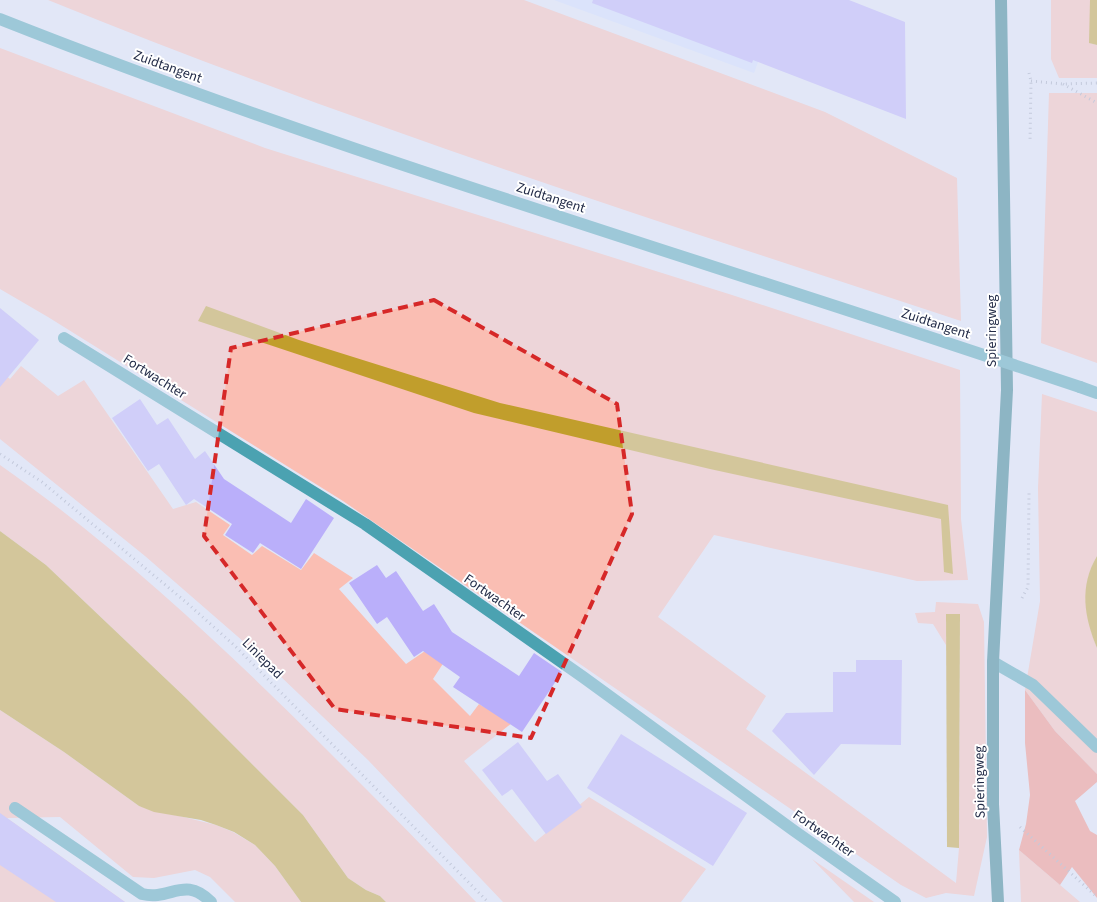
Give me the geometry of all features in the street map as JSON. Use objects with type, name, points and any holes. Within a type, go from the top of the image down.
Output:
[{"type":"street","name":"Spieringweg","points":[[998,902],[993,804],[993,662],[1007,390],[1001,0]]},
{"type":"street","name":"Zuidtangent","points":[[0,19],[88,54],[332,141],[1097,393]]},
{"type":"street","name":"Fortwachter","points":[[64,338],[365,524],[583,677],[895,902]]},
{"type":"street","points":[[993,662],[1033,685],[1097,747]]},
{"type":"street","points":[[15,808],[142,894],[152,896],[162,895],[179,889],[193,889],[204,895],[211,902]]},
{"type":"path","points":[[1031,81],[1063,84],[1097,83]]},
{"type":"path","points":[[1063,84],[1097,103]]},
{"type":"path","name":"Liniepad","points":[[0,454],[42,482],[187,603],[235,646],[488,902]]},
{"type":"path","points":[[993,804],[1097,897]]},
{"type":"highlighted area","points":[[434,300],[617,404],[632,514],[531,738],[335,709],[204,536],[231,348]]},
{"type":"shaded area","points":[[48,0],[524,0],[825,112],[957,178],[961,321],[616,207],[388,129],[161,45]]},
{"type":"shaded area","points":[[554,0],[781,0],[754,73]]},
{"type":"shaded area","points":[[1051,0],[1090,0],[1090,43],[1097,45],[1097,78],[1059,78],[1051,59]]},
{"type":"shaded area","points":[[1090,0],[1097,0],[1097,45],[1089,43]]},
{"type":"shaded area","points":[[0,48],[265,148],[732,295],[960,370],[961,519],[968,580],[917,581],[714,535],[658,617],[766,696],[746,729],[956,883],[959,848],[960,614],[946,614],[946,645],[933,624],[918,623],[915,613],[935,612],[936,602],[978,604],[984,622],[987,837],[974,896],[946,893],[926,898],[901,885],[343,501],[0,289]]},
{"type":"shaded area","points":[[1049,93],[1097,93],[1097,363],[1041,343]]},
{"type":"shaded area","points":[[206,306],[299,340],[500,403],[948,505],[953,574],[944,572],[941,519],[710,469],[474,413],[198,321]]},
{"type":"shaded area","points":[[21,366],[58,396],[84,380],[173,509],[196,502],[230,525],[223,535],[252,555],[262,546],[301,570],[314,553],[353,578],[339,589],[406,664],[428,649],[446,659],[433,679],[470,716],[479,704],[512,723],[464,761],[535,842],[589,797],[706,869],[681,902],[503,902],[368,760],[252,649],[145,556],[0,439],[0,371],[10,379]]},
{"type":"shaded area","points":[[1042,394],[1097,412],[1097,556],[1088,579],[1086,602],[1087,613],[1097,648],[1097,774],[1055,731],[1025,690],[1040,601],[1038,488]]},
{"type":"shaded area","points":[[0,465],[88,531],[212,639],[330,753],[476,902],[386,902],[380,896],[366,890],[348,878],[303,815],[187,699],[46,565],[0,531]]},
{"type":"shaded area","points":[[0,531],[46,565],[187,699],[303,815],[348,878],[366,890],[380,896],[386,902],[301,902],[275,866],[255,845],[234,832],[216,825],[201,820],[154,812],[139,806],[64,752],[0,710]]},
{"type":"shaded area","points":[[1097,556],[1097,648],[1089,625],[1085,602],[1091,567]]},
{"type":"shaded area","points":[[946,614],[960,614],[959,848],[947,847]]},
{"type":"shaded area","points":[[1025,690],[1055,731],[1097,774],[1097,782],[1075,801],[1090,831],[1097,835],[1097,898],[1072,867],[1060,885],[1019,850],[1026,824],[1030,795],[1025,743]]},
{"type":"shaded area","points":[[0,710],[64,752],[139,806],[216,825],[233,832],[255,845],[275,866],[301,902],[235,902],[210,877],[195,870],[154,878],[133,877],[60,817],[7,818],[125,902],[0,902]]},
{"type":"shaded area","points":[[1019,850],[1080,902],[1021,902]]},
{"type":"shaded area","points":[[812,859],[874,902],[854,902]]},
{"type":"building","points":[[593,0],[849,0],[905,22],[906,119],[753,60],[752,63],[592,3]]},
{"type":"building","points":[[0,308],[39,340],[0,387]]},
{"type":"building","points":[[140,399],[157,425],[168,418],[195,459],[205,451],[224,479],[291,523],[306,499],[334,518],[301,569],[260,543],[253,553],[225,535],[232,524],[194,499],[186,505],[159,464],[148,471],[112,418]]},
{"type":"building","points":[[377,565],[386,578],[396,571],[423,611],[434,604],[452,632],[519,676],[534,653],[562,672],[522,732],[453,687],[460,677],[423,651],[414,657],[387,617],[377,624],[349,583]]},
{"type":"building","points":[[856,660],[902,660],[901,745],[841,744],[814,775],[772,731],[786,713],[833,712],[833,672],[856,672]]},
{"type":"building","points":[[621,734],[747,813],[713,866],[587,788]]},
{"type":"building","points":[[518,742],[547,781],[558,774],[582,807],[546,834],[512,789],[502,796],[482,770]]},
{"type":"building","points":[[0,813],[125,902],[56,902],[0,865]]}]
